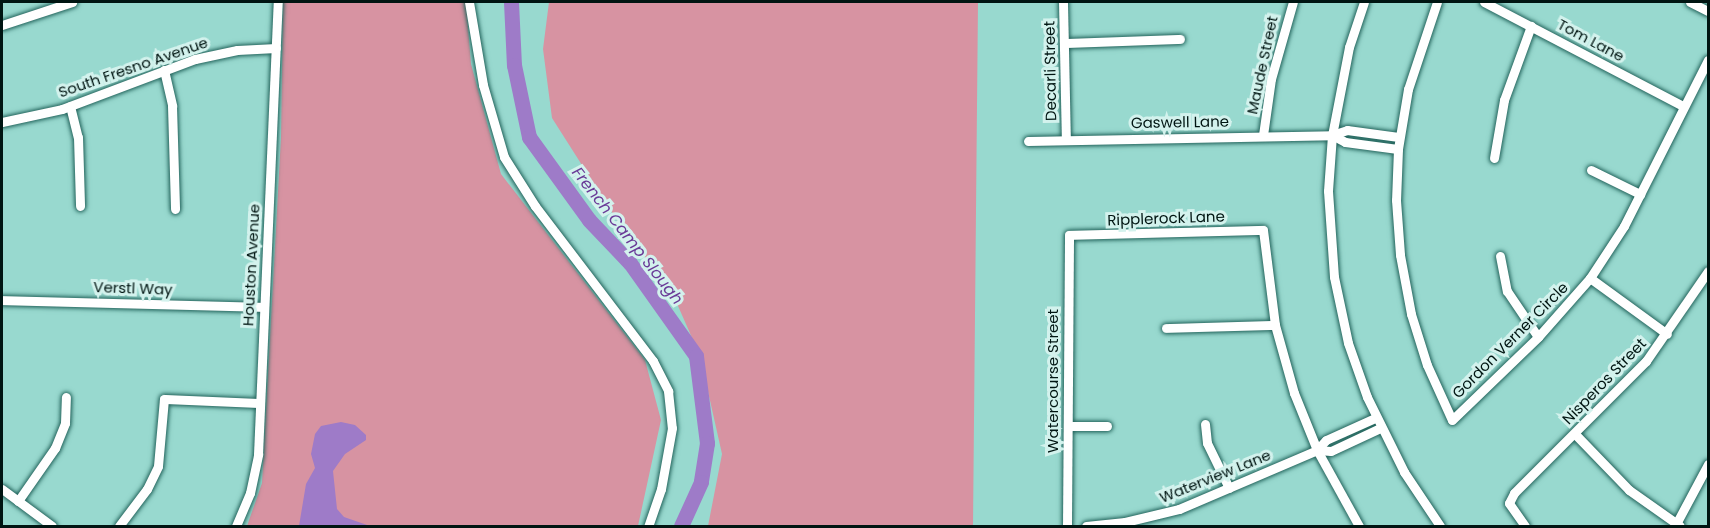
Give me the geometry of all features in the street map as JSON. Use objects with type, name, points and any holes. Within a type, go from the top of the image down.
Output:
[{"type":"street","points":[[2,24],[72,2]]},
{"type":"street","name":"Houston Avenue","points":[[236,526],[255,475],[278,2]]},
{"type":"street","points":[[469,2],[483,85],[504,157],[535,206],[653,361],[668,391],[670,438],[661,489],[648,526]]},
{"type":"street","name":"Decarli Street","points":[[1063,2],[1066,140]]},
{"type":"street","name":"Maude Street","points":[[1263,135],[1274,68],[1293,2]]},
{"type":"street","points":[[1364,2],[1348,47],[1332,135],[1328,191],[1334,277],[1348,343],[1380,428],[1419,498],[1440,526]]},
{"type":"street","name":"Gordon Verner Circle","points":[[1437,2],[1418,53],[1399,137],[1397,228],[1404,285],[1418,341],[1452,420],[1538,337],[1590,278],[1640,194],[1708,60]]},
{"type":"street","name":"Tom Lane","points":[[1485,2],[1683,106]]},
{"type":"street","points":[[1690,2],[1708,11]]},
{"type":"street","points":[[1494,158],[1506,91],[1531,26]]},
{"type":"street","points":[[1064,43],[1180,39]]},
{"type":"street","name":"South Fresno Avenue","points":[[2,122],[70,106],[164,70],[215,54],[276,48]]},
{"type":"street","points":[[164,70],[172,106],[175,209]]},
{"type":"street","points":[[70,106],[78,137],[80,206]]},
{"type":"street","name":"Gaswell Lane","points":[[1028,141],[1332,135],[1347,130],[1399,137]]},
{"type":"street","name":"Gaswell Lane","points":[[1332,135],[1345,142],[1398,149]]},
{"type":"street","points":[[1591,170],[1640,194]]},
{"type":"street","name":"Ripplerock Lane","points":[[1070,235],[1263,230],[1275,325]]},
{"type":"street","name":"Watercourse Street","points":[[1067,526],[1070,235]]},
{"type":"street","points":[[1500,256],[1507,291],[1538,337]]},
{"type":"street","name":"Nisperos Street","points":[[1526,526],[1509,503],[1514,493],[1624,386],[1667,334],[1708,270]]},
{"type":"street","name":"Gordon Verner Circle","points":[[1590,278],[1667,334]]},
{"type":"street","name":"Verstl Way","points":[[2,300],[263,308]]},
{"type":"street","points":[[1166,328],[1275,325],[1294,393],[1317,450],[1359,526]]},
{"type":"street","points":[[18,501],[55,448],[64,423],[66,397]]},
{"type":"street","points":[[119,526],[147,489],[158,466],[164,399],[260,402]]},
{"type":"street","name":"Waterview Lane","points":[[1086,526],[1152,517],[1229,488],[1317,450],[1326,440],[1376,418]]},
{"type":"street","points":[[1205,424],[1208,443],[1229,488]]},
{"type":"street","points":[[1068,426],[1107,426]]},
{"type":"street","name":"Waterview Lane","points":[[1317,450],[1330,451],[1380,428]]},
{"type":"street","points":[[1575,434],[1629,490],[1678,525],[1708,464]]},
{"type":"street","points":[[2,489],[52,526]]},
{"type":"shaded area","points":[[283,2],[466,2],[471,64],[501,174],[645,360],[661,420],[638,526],[247,526],[262,483],[281,137]]},
{"type":"shaded area","points":[[549,2],[978,2],[973,526],[708,526],[722,454],[700,356],[671,290],[622,228],[552,118],[543,49]]},
{"type":"shaded area","points":[[341,422],[355,425],[366,435],[366,440],[345,454],[333,471],[337,509],[344,517],[370,526],[299,526],[306,484],[315,468],[311,454],[315,434],[321,426]]},
{"type":"waterway","name":"French Camp Slough","points":[[511,2],[514,65],[529,137],[589,220],[630,263],[696,356],[707,443],[701,482],[681,526]]}]
